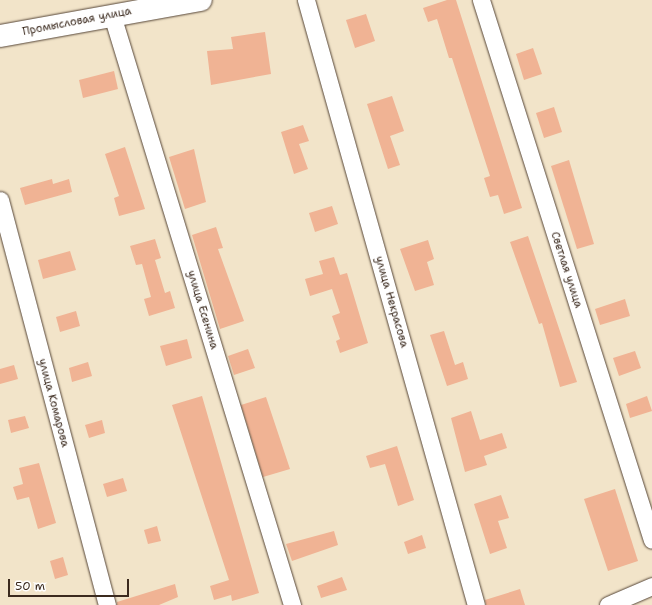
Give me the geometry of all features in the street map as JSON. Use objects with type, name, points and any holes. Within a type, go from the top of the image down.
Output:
[{"type":"main road","name":"Промысловая улица","points":[[0,36],[201,0]]},
{"type":"street","name":"улица Некрасова","points":[[306,0],[476,605]]},
{"type":"street","name":"Светлая улица","points":[[481,0],[652,540]]},
{"type":"street","name":"улица Есенина","points":[[112,15],[292,605]]},
{"type":"street","name":"улица Комарова","points":[[0,200],[106,605]]},
{"type":"street","points":[[608,605],[652,586]]},
{"type":"building","points":[[447,0],[456,0],[522,208],[504,214],[498,195],[490,197],[484,178],[490,176],[452,58],[449,58],[437,19],[428,22],[423,8]]},
{"type":"building","points":[[366,14],[375,41],[355,48],[346,20]]},
{"type":"building","points":[[265,32],[271,74],[211,85],[207,51],[233,49],[231,37]]},
{"type":"building","points":[[533,48],[542,74],[524,80],[516,54]]},
{"type":"building","points":[[114,71],[118,89],[83,98],[79,80]]},
{"type":"building","points":[[392,96],[404,131],[390,136],[400,165],[388,169],[367,104]]},
{"type":"building","points":[[554,107],[562,132],[544,138],[536,113]]},
{"type":"building","points":[[303,125],[309,141],[299,144],[308,169],[294,174],[281,132]]},
{"type":"building","points":[[125,147],[145,209],[119,216],[114,198],[119,196],[105,154]]},
{"type":"building","points":[[194,149],[206,202],[185,209],[169,157]]},
{"type":"building","points":[[569,160],[594,244],[577,249],[551,166]]},
{"type":"building","points":[[52,179],[53,184],[69,179],[72,192],[25,205],[20,188]]},
{"type":"building","points":[[332,206],[338,224],[315,232],[309,213]]},
{"type":"building","points":[[216,227],[223,248],[218,249],[244,321],[220,329],[192,235]]},
{"type":"building","points":[[528,236],[577,382],[560,387],[542,323],[539,324],[510,242]]},
{"type":"building","points":[[155,239],[161,258],[155,260],[165,293],[170,291],[175,308],[149,316],[144,299],[151,297],[142,264],[136,265],[130,246]]},
{"type":"building","points":[[428,240],[434,259],[427,262],[434,285],[415,291],[400,249]]},
{"type":"building","points":[[70,251],[76,270],[43,279],[38,260]]},
{"type":"building","points":[[334,257],[340,275],[347,273],[368,343],[340,353],[336,341],[340,339],[332,316],[340,313],[332,289],[310,296],[305,279],[323,274],[319,261]]},
{"type":"building","points":[[625,299],[630,316],[600,325],[595,309]]},
{"type":"building","points":[[76,311],[80,326],[60,332],[56,317]]},
{"type":"building","points":[[444,331],[455,365],[463,362],[468,379],[447,386],[430,335]]},
{"type":"building","points":[[187,339],[192,358],[166,366],[160,346]]},
{"type":"building","points":[[248,349],[255,368],[234,375],[228,356]]},
{"type":"building","points":[[635,351],[641,368],[619,376],[613,358]]},
{"type":"building","points":[[88,362],[92,376],[72,382],[69,368]]},
{"type":"building","points":[[14,365],[18,379],[0,384],[0,369]]},
{"type":"building","points":[[202,396],[259,593],[232,601],[231,595],[214,600],[210,586],[229,580],[172,405]]},
{"type":"building","points":[[647,396],[652,411],[630,418],[626,404]]},
{"type":"building","points":[[266,397],[290,469],[263,477],[241,405]]},
{"type":"building","points":[[471,411],[480,440],[502,433],[507,448],[484,456],[487,465],[465,472],[451,418]]},
{"type":"building","points":[[25,416],[29,428],[11,433],[8,420]]},
{"type":"building","points":[[102,420],[105,433],[89,438],[85,425]]},
{"type":"building","points":[[397,446],[414,500],[398,506],[385,464],[370,468],[366,456]]},
{"type":"building","points":[[39,463],[56,523],[38,529],[29,497],[17,500],[13,487],[23,484],[19,468]]},
{"type":"building","points":[[123,478],[127,491],[107,497],[103,484]]},
{"type":"building","points":[[615,489],[638,561],[608,571],[584,499]]},
{"type":"building","points":[[501,495],[509,518],[498,521],[507,548],[490,554],[474,504]]},
{"type":"building","points":[[157,526],[161,541],[148,544],[144,530]]},
{"type":"building","points":[[334,531],[338,545],[292,561],[286,544]]},
{"type":"building","points":[[422,535],[426,548],[408,554],[404,542]]},
{"type":"building","points":[[63,557],[68,575],[55,579],[50,561]]},
{"type":"building","points":[[342,577],[347,590],[321,598],[317,586]]},
{"type":"building","points":[[175,584],[178,597],[159,605],[117,605],[117,602]]},
{"type":"building","points":[[520,589],[525,605],[486,605],[485,600]]}]
